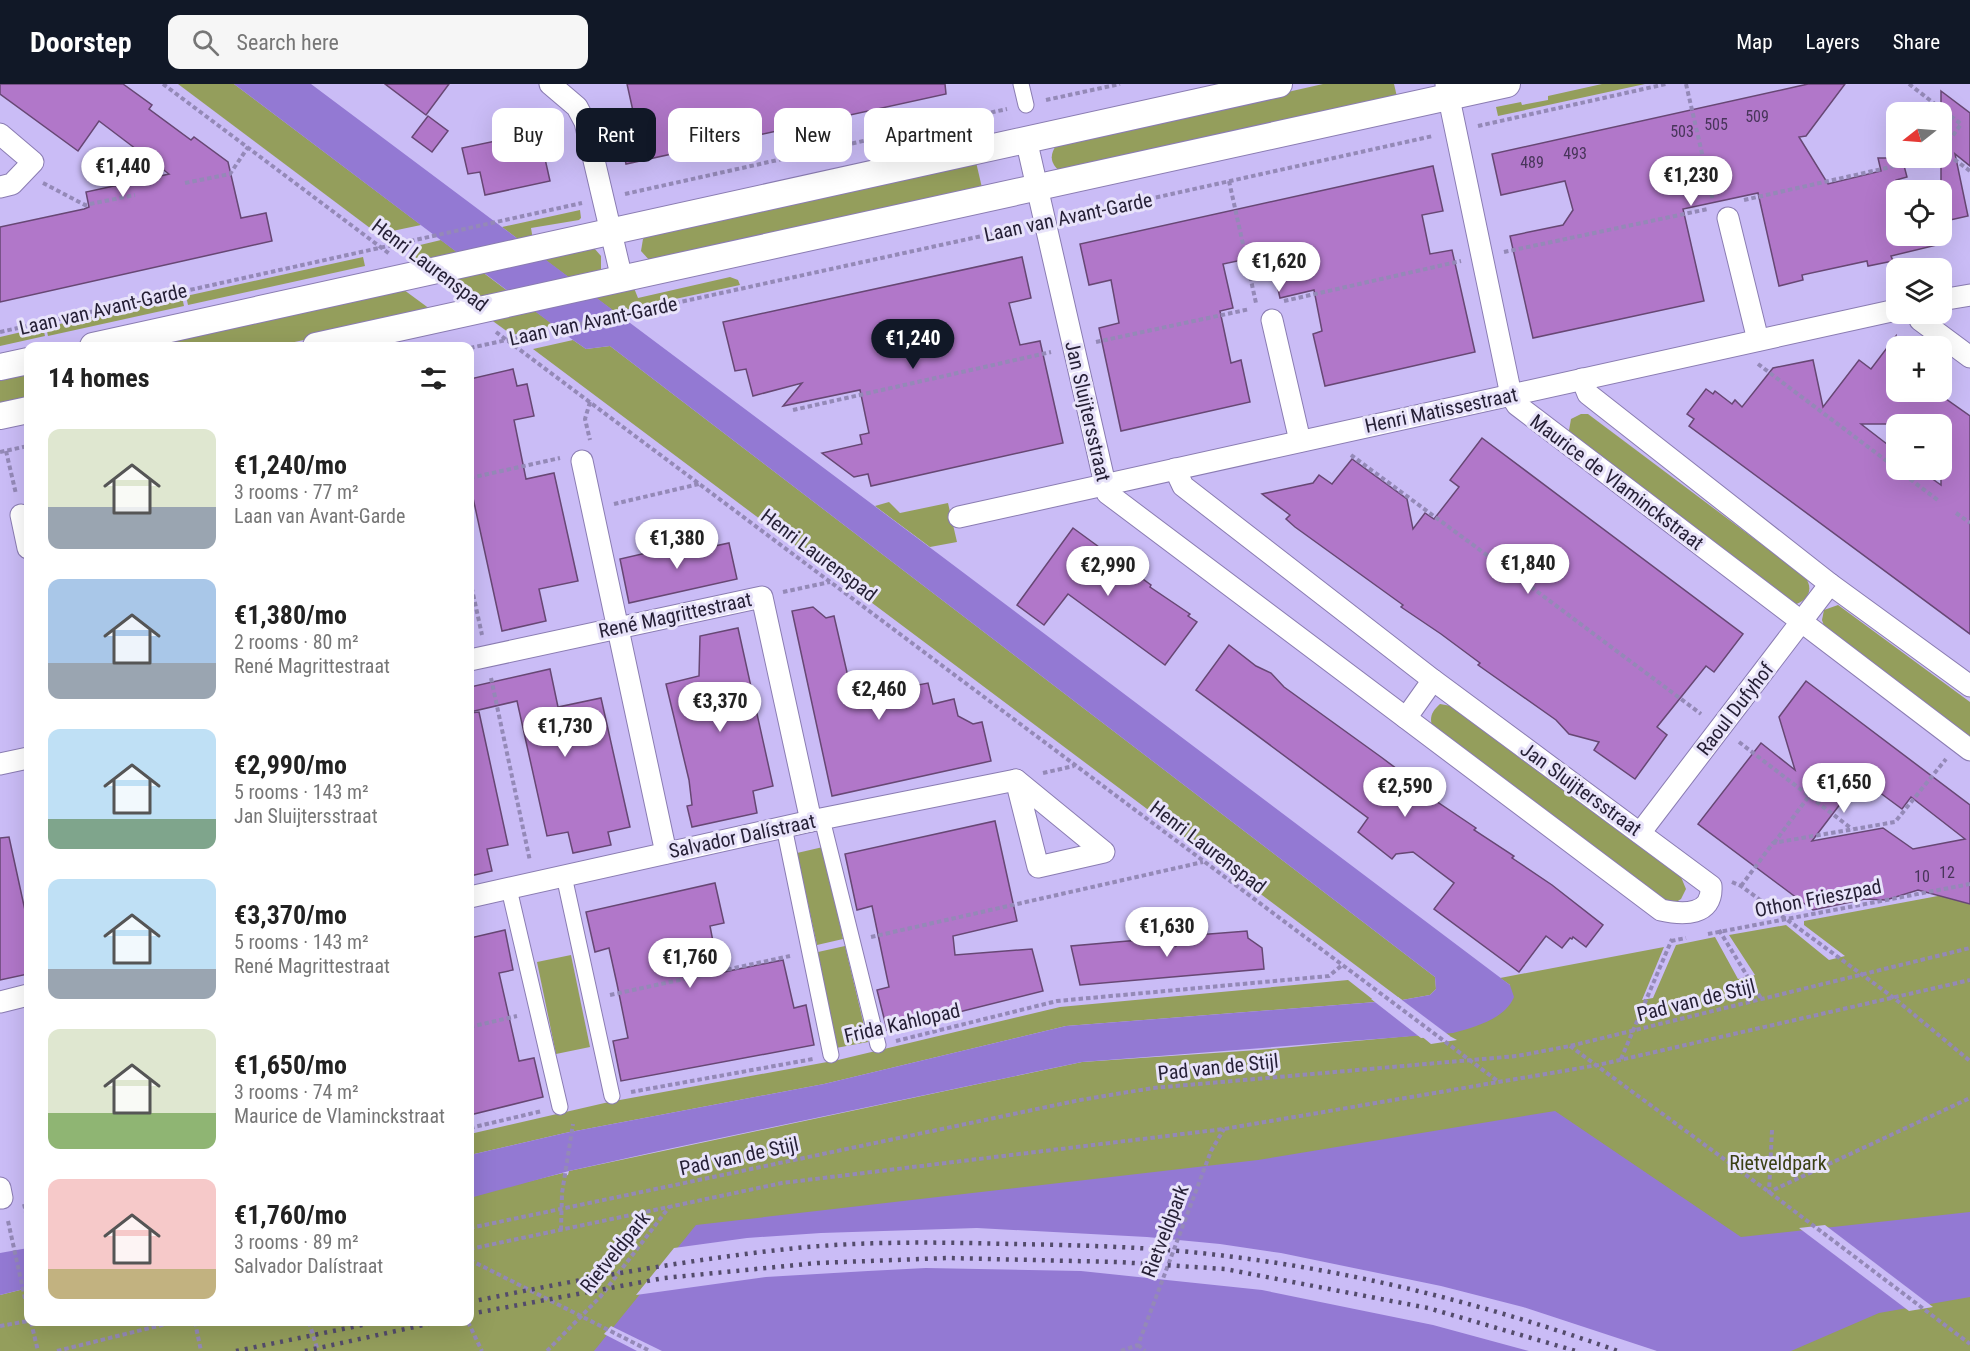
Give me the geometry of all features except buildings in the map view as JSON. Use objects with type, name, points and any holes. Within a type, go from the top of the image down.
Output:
[{"type":"street","points":[[550,84],[577,107],[585,122],[622,279]]},
{"type":"street","points":[[1021,84],[1026,105]]},
{"type":"street","name":"Laan van Avant-Garde","points":[[111,342],[1279,84]]},
{"type":"street","name":"Laan van Avant-Garde","points":[[335,342],[1038,187],[1448,90],[1507,84]]},
{"type":"street","points":[[1448,90],[1511,395]]},
{"type":"street","points":[[0,134],[33,162],[12,184],[0,187]]},
{"type":"street","name":"Jan Sluijtersstraat","points":[[1026,139],[1104,485],[1114,500],[1661,910],[1678,914]]},
{"type":"street","points":[[1733,210],[1758,340]]},
{"type":"street","points":[[1952,298],[1969,295]]},
{"type":"street","points":[[1276,311],[1300,441]]},
{"type":"street","name":"Henri Matissestraat","points":[[959,517],[1886,312]]},
{"type":"street","points":[[1925,324],[1970,357]]},
{"type":"street","name":"Laan van Avant-Garde","points":[[0,367],[24,362]]},
{"type":"street","points":[[1582,379],[1588,394],[1830,584],[1970,686]]},
{"type":"street","name":"Maurice de Vlaminckstraat","points":[[1511,395],[1517,405],[1965,746]]},
{"type":"street","points":[[0,416],[24,411]]},
{"type":"street","points":[[582,457],[666,853]]},
{"type":"street","name":"Jan Sluijtersstraat","points":[[1174,469],[1183,486],[1433,680],[1711,886]]},
{"type":"street","points":[[21,515],[24,529]]},
{"type":"street","name":"Raoul Dufyhof","points":[[1640,833],[1830,584]]},
{"type":"street","name":"René Magrittestraat","points":[[478,658],[762,597],[817,820]]},
{"type":"street","points":[[1406,718],[1433,680]]},
{"type":"street","points":[[0,765],[24,759]]},
{"type":"street","points":[[1016,780],[1078,830],[1104,852],[1038,867],[1016,780]]},
{"type":"street","name":"Salvador Dalístraat","points":[[474,896],[784,827],[1016,780]]},
{"type":"street","points":[[817,820],[853,942],[878,1045]]},
{"type":"street","points":[[784,827],[831,1055]]},
{"type":"street","points":[[564,876],[612,1096]]},
{"type":"street","points":[[1678,914],[1694,912],[1705,907],[1712,896],[1711,886]]},
{"type":"street","points":[[509,888],[560,1107]]},
{"type":"street","points":[[0,1002],[24,996]]},
{"type":"street","points":[[0,1188],[2,1198],[0,1198]]},
{"type":"path","name":"Henri Laurenspad","points":[[163,84],[417,274]]},
{"type":"path","name":"Laan van Avant-Garde","points":[[0,332],[1120,84]]},
{"type":"path","name":"Laan van Avant-Garde","points":[[474,347],[1666,84]]},
{"type":"path","points":[[1276,311],[1482,256],[1714,207],[1686,84]]},
{"type":"path","points":[[1909,84],[1932,102]]},
{"type":"path","points":[[1952,117],[1961,124],[1952,137]]},
{"type":"path","points":[[184,183],[230,174],[248,147]]},
{"type":"path","points":[[1952,158],[1970,171]]},
{"type":"path","points":[[1733,210],[1893,168]]},
{"type":"path","points":[[23,172],[85,205],[135,195]]},
{"type":"path","points":[[793,410],[1257,307],[1229,181]]},
{"type":"path","name":"Henri Laurenspad","points":[[469,313],[1498,1082]]},
{"type":"path","points":[[1734,346],[1886,461]]},
{"type":"path","points":[[474,477],[582,457],[593,451],[585,419],[590,402]]},
{"type":"path","points":[[1326,436],[1503,567]]},
{"type":"path","points":[[0,452],[24,447]]},
{"type":"path","points":[[6,451],[21,515]]},
{"type":"path","points":[[1911,480],[1939,501]]},
{"type":"path","points":[[592,509],[699,484]]},
{"type":"path","points":[[1956,513],[1970,523]]},
{"type":"path","points":[[762,597],[830,582]]},
{"type":"path","points":[[1531,587],[1852,829]]},
{"type":"path","points":[[474,619],[478,658],[535,883]]},
{"type":"path","points":[[1773,843],[1896,822],[1965,746]]},
{"type":"path","points":[[1741,886],[1809,796]]},
{"type":"path","points":[[853,942],[1203,862]]},
{"type":"path","points":[[1711,886],[1736,881],[1894,998],[1970,1060]]},
{"type":"path","name":"Othon Frieszpad","points":[[1701,935],[1970,884]]},
{"type":"path","points":[[1705,907],[1762,1000]]},
{"type":"path","points":[[1621,1060],[1671,941],[1678,914]]},
{"type":"path","points":[[1671,941],[1691,937]]},
{"type":"path","name":"Pad van de Stijl","points":[[474,1227],[1068,1102],[1152,1088],[1516,1056],[1570,1046],[1970,948]]},
{"type":"path","points":[[591,999],[811,952]]},
{"type":"path","name":"Frida Kahlopad","points":[[878,1045],[1058,1001],[1329,976],[1341,965]]},
{"type":"path","name":"Pad van de Stijl","points":[[474,1249],[782,1183],[1224,1129],[1598,1065],[1970,980]]},
{"type":"path","points":[[474,1026],[538,1011]]},
{"type":"path","points":[[1570,1046],[1769,1192],[1970,1344]]},
{"type":"path","name":"Frida Kahlopad","points":[[612,1096],[831,1055]]},
{"type":"path","points":[[1769,1192],[1970,1098]]},
{"type":"path","points":[[474,1127],[560,1107]]},
{"type":"path","points":[[561,1230],[562,1193],[574,1120]]},
{"type":"path","name":"Rietveldpark","points":[[1138,1344],[1211,1152],[1224,1129]]},
{"type":"path","points":[[1769,1192],[1772,1130]]},
{"type":"path","name":"Rietveldpark","points":[[547,1351],[601,1296],[670,1206]]},
{"type":"path","points":[[12,1239],[24,1293]]},
{"type":"path","name":"Rietveldpark","points":[[474,1262],[650,1351]]},
{"type":"path","points":[[0,1326],[24,1322]]},
{"type":"path","points":[[31,1326],[38,1351]]},
{"type":"path","points":[[57,1351],[158,1326]]},
{"type":"path","points":[[196,1326],[201,1351]]},
{"type":"path","points":[[310,1326],[318,1351]]},
{"type":"path","points":[[470,1326],[482,1351]]},
{"type":"path","points":[[1121,1351],[1138,1344],[1145,1351]]},
{"type":"green space","points":[[178,84],[234,84],[421,225],[378,234]]},
{"type":"green space","points":[[1323,84],[1394,84],[1398,101],[1061,172],[1053,163],[1052,156],[1057,144]]},
{"type":"green space","points":[[1602,84],[1645,84],[1498,116],[1496,107],[1548,100],[1548,96]]},
{"type":"green space","points":[[976,162],[983,192],[651,262],[641,251],[643,239],[647,235]]},
{"type":"green space","points":[[580,210],[579,220],[531,228],[533,240],[522,242],[502,227]]},
{"type":"green space","points":[[441,240],[461,255],[416,263],[411,255],[416,246]]},
{"type":"green space","points":[[594,248],[601,256],[601,269],[595,277],[575,282],[541,257]]},
{"type":"green space","points":[[363,257],[365,266],[188,305],[186,296]]},
{"type":"green space","points":[[481,271],[513,295],[471,304],[439,280]]},
{"type":"green space","points":[[730,277],[738,280],[740,285],[615,312],[596,298],[634,288],[638,298]]},
{"type":"green space","points":[[400,287],[434,312],[295,342],[150,342]]},
{"type":"green space","points":[[182,297],[184,306],[48,336],[46,327]]},
{"type":"green space","points":[[535,311],[554,325],[512,335],[490,319]]},
{"type":"green space","points":[[43,327],[45,336],[0,346],[0,337]]},
{"type":"green space","points":[[573,340],[586,349],[610,346],[1435,977],[1436,989],[1430,995],[1402,1000],[533,349]]},
{"type":"green space","points":[[24,370],[24,402],[0,408],[0,376]]},
{"type":"green space","points":[[1581,414],[1588,414],[1804,576],[1809,585],[1806,598],[1793,605],[1568,436],[1571,419]]},
{"type":"green space","points":[[889,502],[900,513],[948,503],[957,542],[930,547],[875,506]]},
{"type":"green space","points":[[1838,605],[1970,702],[1970,740],[1826,632],[1822,620],[1824,610]]},
{"type":"green space","points":[[1440,704],[1451,706],[1681,877],[1686,889],[1681,899],[1673,904],[1661,901],[1433,729],[1432,715]]},
{"type":"green space","points":[[823,847],[843,939],[817,945],[797,853]]},
{"type":"green space","name":"Rietveldpark","points":[[1970,890],[1970,1351],[0,1351],[0,1295],[24,1289],[24,1326],[474,1326],[474,1195],[563,1173],[563,1176],[568,1175],[569,1171],[1082,1062],[1258,1050],[1420,1035],[1431,1044],[1457,1040],[1444,1033],[1510,985],[1500,978],[1664,947],[1642,1000],[1653,998],[1676,945],[1715,937],[1738,979],[1755,975],[1729,935],[1786,925],[1829,960],[1845,956],[1804,925],[1804,921]]},
{"type":"green space","points":[[845,946],[868,1042],[836,1048],[818,952]]},
{"type":"green space","points":[[571,955],[590,1047],[556,1054],[537,962]]},
{"type":"green space","points":[[1348,980],[1376,1002],[1066,1026],[824,1084],[565,1133],[474,1154],[474,1133],[609,1102],[838,1060],[1060,1007]]},
{"type":"shaded area","points":[[234,84],[311,84],[1510,985],[1514,997],[1510,1005],[1488,1021],[1453,1033],[1082,1062],[668,1149],[569,1171],[474,1197],[474,1154],[565,1133],[824,1084],[1066,1026],[1402,1000],[1430,995],[1436,989],[1435,977],[610,346],[586,349]]},
{"type":"shaded area","points":[[1555,1111],[1741,1237],[1970,1212],[1970,1297],[1879,1313],[1791,1351],[594,1351],[696,1225],[1258,1160]]},
{"type":"shaded area","points":[[24,1249],[24,1289],[0,1295],[0,1253]]},
{"type":"pier","points":[[1398,997],[1450,1036],[1421,1038],[1371,999]]},
{"type":"pier","points":[[1825,1225],[1933,1307],[1909,1311],[1799,1228]]},
{"type":"pier","points":[[977,1228],[1147,1237],[1281,1253],[1441,1286],[1523,1307],[1657,1351],[1529,1351],[1433,1325],[1262,1290],[1081,1271],[926,1268],[868,1271],[766,1277],[636,1295],[674,1248],[747,1238],[821,1233]]},
{"type":"pier","points":[[611,1326],[662,1351],[637,1351],[604,1334]]},
{"type":"railway","points":[[474,1301],[667,1265],[815,1246],[926,1243],[1118,1247],[1226,1256],[1375,1281],[1522,1319],[1618,1351]]},
{"type":"railway","points":[[474,1313],[664,1278],[817,1263],[947,1258],[1118,1262],[1225,1269],[1428,1308],[1576,1351]]},
{"type":"railway","points":[[236,1351],[358,1326]]},
{"type":"railway","points":[[305,1351],[419,1326]]}]
